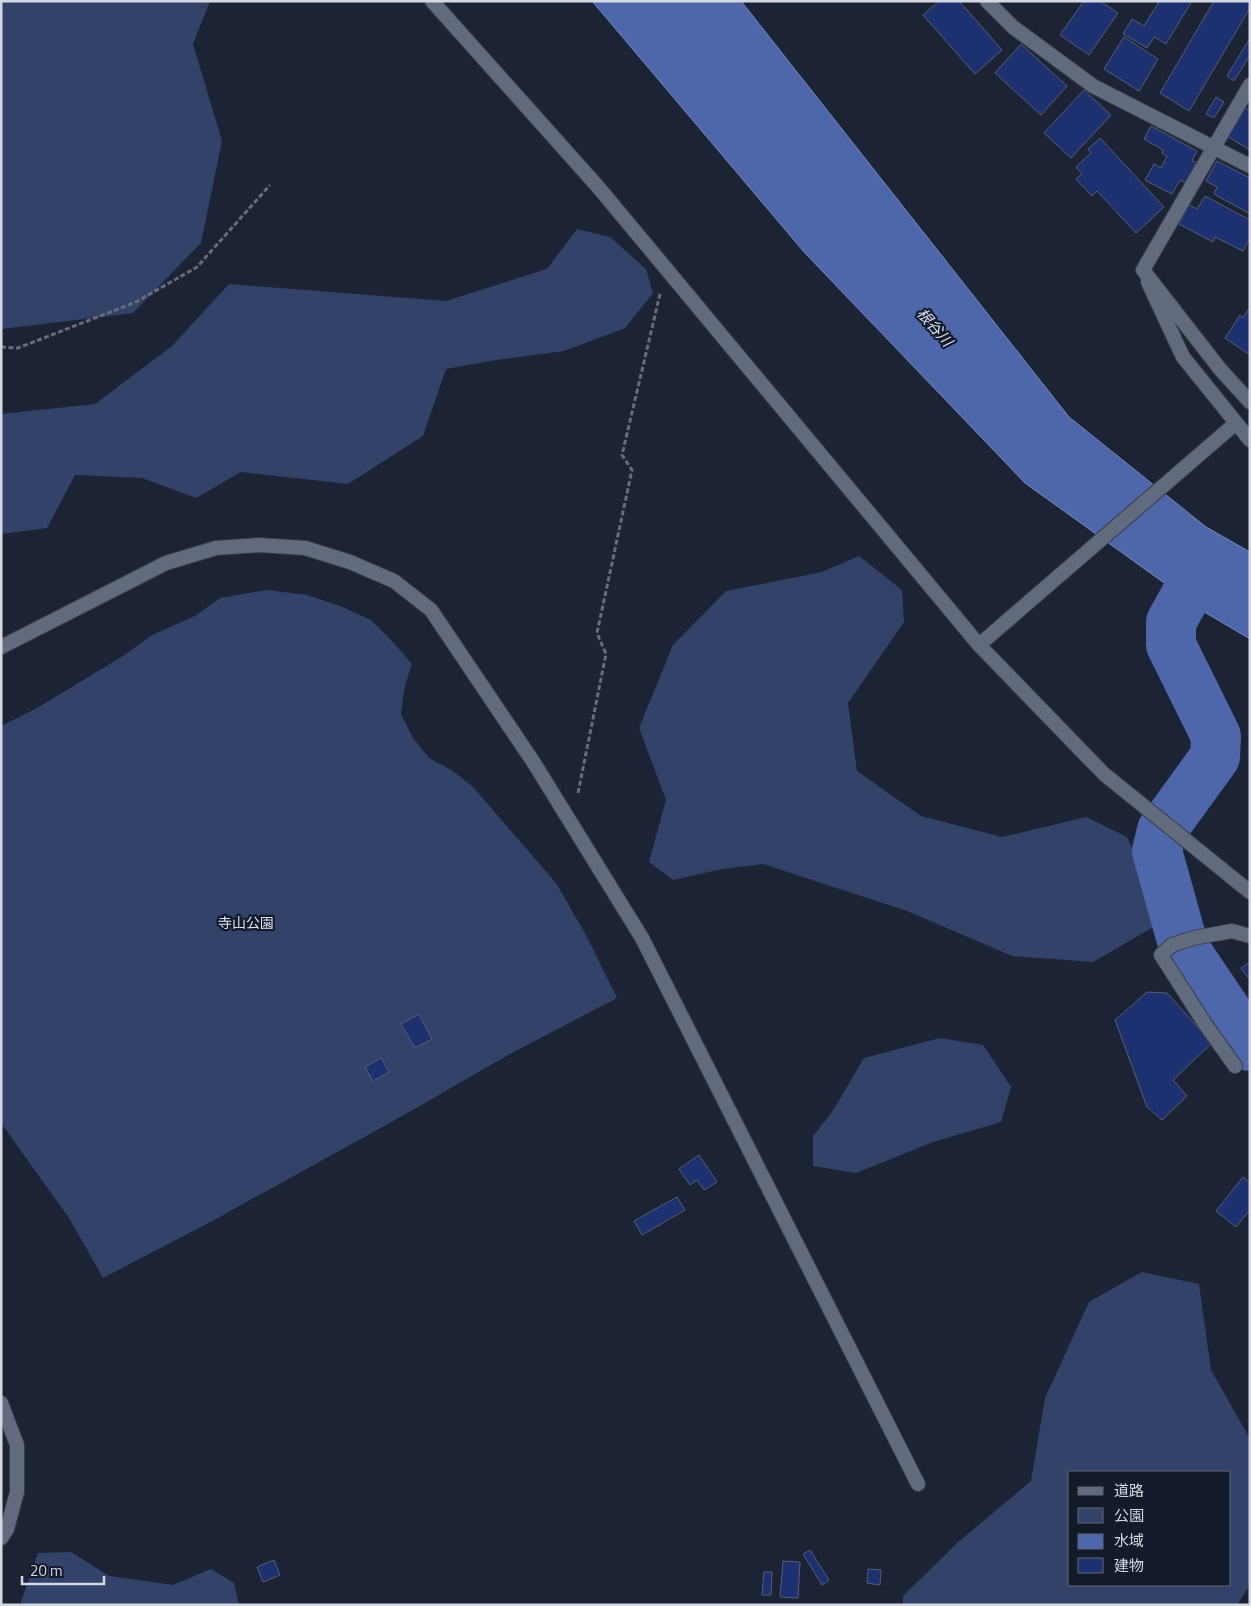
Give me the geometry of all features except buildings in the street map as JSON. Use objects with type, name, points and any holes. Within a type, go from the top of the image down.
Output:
[{"type":"street","points":[[432,1],[599,188],[979,645],[1104,774],[1250,892]]},
{"type":"street","points":[[987,1],[1014,27],[1093,86],[1250,166]]},
{"type":"street","points":[[1143,270],[1250,85]]},
{"type":"street","points":[[1143,270],[1220,369],[1250,402]]},
{"type":"street","points":[[1143,270],[1183,357],[1250,440]]},
{"type":"street","points":[[979,645],[1236,423]]},
{"type":"street","points":[[1,647],[166,563],[216,548],[260,545],[305,548],[350,562],[394,581],[431,610],[534,762],[642,938],[918,1484]]},
{"type":"street","points":[[1235,1066],[1205,1024],[1161,955],[1172,945],[1193,938],[1232,931],[1250,936]]},
{"type":"street","points":[[1,1404],[17,1445],[17,1492],[7,1529],[1,1538]]},
{"type":"path","points":[[1,347],[18,348],[136,302],[197,267],[270,185]]},
{"type":"path","points":[[578,786],[606,654],[597,633],[632,470],[622,455],[660,294]]},
{"type":"green space","points":[[1,1],[210,1],[193,44],[222,141],[201,243],[133,313],[1,329]]},
{"type":"green space","points":[[577,229],[610,237],[646,269],[653,293],[625,328],[564,351],[446,369],[423,436],[348,484],[241,472],[196,498],[142,478],[75,475],[47,528],[1,534],[1,414],[95,404],[172,346],[229,284],[446,301],[547,269]]},
{"type":"green space","points":[[859,556],[902,590],[904,622],[848,703],[857,771],[921,816],[1002,837],[1086,817],[1127,837],[1153,895],[1152,928],[1093,962],[1012,956],[907,911],[763,864],[722,869],[673,880],[649,862],[666,800],[639,728],[673,645],[726,591],[822,572]]},
{"type":"green space","name":"寺山公園","points":[[267,590],[307,595],[340,606],[371,620],[412,664],[405,685],[401,714],[413,738],[429,758],[453,771],[473,787],[556,883],[586,935],[617,998],[508,1055],[216,1219],[103,1278],[69,1218],[1,1123],[1,726],[37,708],[123,656],[152,635],[195,616],[220,598]]},
{"type":"green space","points":[[940,1038],[983,1045],[1011,1087],[1001,1122],[933,1142],[856,1173],[813,1166],[813,1136],[832,1112],[864,1058]]},
{"type":"green space","points":[[1142,1272],[1199,1284],[1211,1370],[1250,1439],[1250,1585],[1237,1605],[903,1605],[903,1596],[957,1543],[1031,1481],[1045,1398],[1089,1302]]},
{"type":"green space","points":[[71,1552],[109,1576],[173,1585],[211,1569],[234,1583],[239,1605],[22,1605],[21,1602],[38,1553]]},
{"type":"water","name":"根谷川","points":[[592,1],[741,1],[1069,417],[1206,527],[1250,552],[1250,639],[1206,613],[1025,483],[804,252]]},
{"type":"waterway","points":[[1200,570],[1171,622],[1171,645],[1216,736],[1215,757],[1162,830],[1157,851],[1184,948],[1250,1046]]}]
